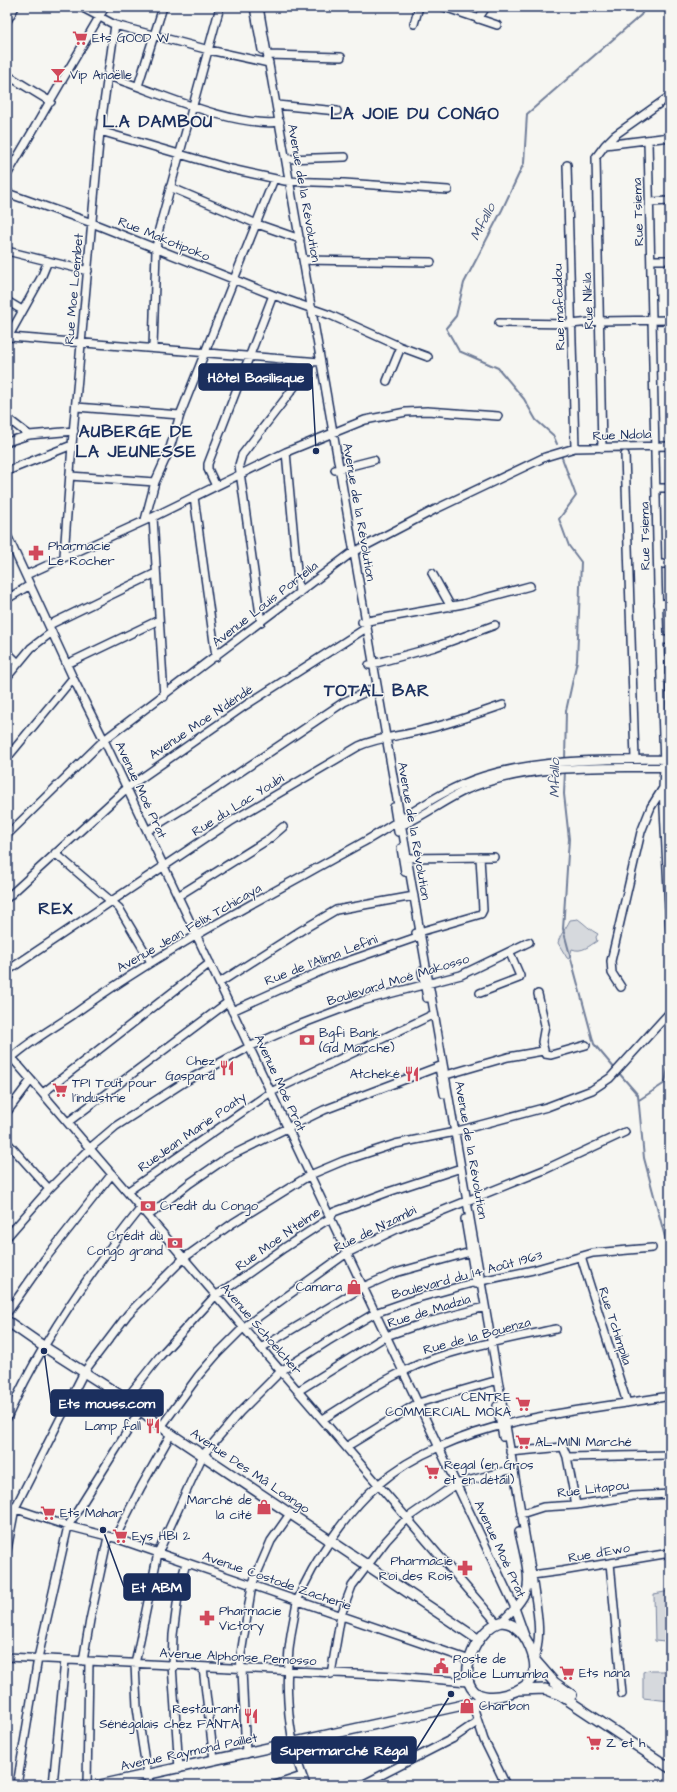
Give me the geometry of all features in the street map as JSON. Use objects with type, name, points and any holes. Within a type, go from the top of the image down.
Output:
[{"type":"main road","name":"Avenue Des Mâ Loango","points":[[7,1321],[126,1399],[171,1434],[479,1640]]},
{"type":"main road","points":[[472,1703],[467,1674],[470,1660],[479,1640],[490,1626],[499,1622],[510,1623],[516,1627],[527,1643],[534,1659],[560,1691],[670,1768]]},
{"type":"main road","points":[[516,1691],[527,1684],[533,1676],[534,1659]]},
{"type":"main road","points":[[469,1684],[481,1696],[493,1697],[516,1691],[545,1689],[560,1691],[670,1762]]},
{"type":"main road","name":"Avenue Raymond Paillet","points":[[100,1785],[246,1754],[493,1697]]},
{"type":"street","points":[[7,21],[15,7]]},
{"type":"street","points":[[81,7],[99,18],[115,25],[209,50],[267,63]]},
{"type":"street","points":[[7,175],[51,102],[105,7]]},
{"type":"street","points":[[138,86],[163,7]]},
{"type":"street","points":[[152,348],[156,250],[170,187],[194,106],[220,7]]},
{"type":"street","name":"Avenue de la Révolution","points":[[254,7],[277,105],[277,122],[286,159],[287,181]]},
{"type":"street","name":"Avenue de la Révolution","points":[[259,7],[268,55],[267,63],[309,307]]},
{"type":"street","points":[[414,24],[419,7]]},
{"type":"street","points":[[444,7],[497,25]]},
{"type":"street","points":[[478,19],[486,7]]},
{"type":"street","name":"Rue Moe Loembet","points":[[64,556],[72,445],[100,131],[115,25]]},
{"type":"street","points":[[268,55],[341,57]]},
{"type":"street","points":[[7,74],[51,102]]},
{"type":"street","points":[[108,76],[194,106],[237,119],[255,122],[277,122]]},
{"type":"street","points":[[605,146],[626,127],[670,96]]},
{"type":"street","points":[[277,105],[337,111]]},
{"type":"street","points":[[100,131],[180,155],[274,179],[448,190]]},
{"type":"street","points":[[605,146],[670,137]]},
{"type":"street","name":"Rue Tsiema","points":[[648,141],[652,260],[651,321],[658,604],[667,759],[663,788],[670,930]]},
{"type":"street","name":"Rue Nikila","points":[[602,448],[596,160],[598,154],[605,146]]},
{"type":"street","points":[[286,159],[345,157]]},
{"type":"street","name":"Rue mafoudou","points":[[567,165],[575,448]]},
{"type":"street","points":[[145,520],[155,482],[169,451],[180,415],[203,353],[257,224],[274,179]]},
{"type":"street","points":[[170,187],[257,224],[298,238]]},
{"type":"street","name":"Rue Makotipoko","points":[[7,193],[92,223],[233,280],[351,323],[401,347],[428,357]]},
{"type":"street","points":[[650,202],[670,201]]},
{"type":"street","name":"Avenue de la Révolution","points":[[298,238],[303,260],[316,362],[352,553],[397,824],[405,858],[453,1132],[511,1470],[527,1574],[527,1590],[515,1608],[499,1622]]},
{"type":"street","points":[[7,251],[88,271]]},
{"type":"street","points":[[303,260],[431,262]]},
{"type":"street","points":[[652,260],[670,260]]},
{"type":"street","points":[[48,261],[41,278],[22,310],[8,338],[82,342],[316,362]]},
{"type":"street","points":[[216,486],[208,469],[208,464],[273,295]]},
{"type":"street","points":[[7,301],[22,310]]},
{"type":"street","points":[[499,323],[571,324],[600,321],[670,320]]},
{"type":"street","points":[[387,381],[401,347]]},
{"type":"street","points":[[261,622],[239,465],[242,455],[302,377],[316,362]]},
{"type":"street","points":[[76,407],[180,415]]},
{"type":"street","points":[[26,575],[64,556],[194,498],[286,452],[365,420],[406,412],[427,411],[498,416]]},
{"type":"street","points":[[7,418],[29,435]]},
{"type":"street","points":[[7,442],[29,435],[74,431]]},
{"type":"street","points":[[7,471],[72,445]]},
{"type":"street","name":"Rue Ndola","points":[[575,448],[670,446]]},
{"type":"street","name":"Avenue Louis Portella","points":[[7,834],[104,740],[164,697],[352,553],[436,509],[545,457],[575,448]]},
{"type":"street","points":[[286,452],[299,593]]},
{"type":"street","points":[[625,455],[635,759]]},
{"type":"street","points":[[336,470],[374,460]]},
{"type":"street","points":[[70,476],[155,482]]},
{"type":"street","points":[[656,488],[670,488]]},
{"type":"street","points":[[194,498],[216,657]]},
{"type":"street","points":[[153,517],[164,697]]},
{"type":"street","name":"Avenue Moé Prat","points":[[7,535],[73,678],[127,788],[515,1608],[527,1643]]},
{"type":"street","points":[[658,564],[670,564]]},
{"type":"street","points":[[49,625],[156,573]]},
{"type":"street","points":[[432,573],[451,606]]},
{"type":"street","points":[[7,599],[30,585]]},
{"type":"street","points":[[364,622],[451,606],[530,586]]},
{"type":"street","points":[[658,604],[670,603]]},
{"type":"street","points":[[67,664],[159,620]]},
{"type":"street","points":[[371,665],[435,647],[495,625]]},
{"type":"street","name":"Avenue Moe N'déndé","points":[[7,898],[127,788],[246,705],[365,629]]},
{"type":"street","points":[[7,677],[31,648],[52,632]]},
{"type":"street","points":[[660,640],[670,640]]},
{"type":"street","points":[[7,652],[18,663]]},
{"type":"street","points":[[7,758],[73,678]]},
{"type":"street","points":[[662,679],[670,678]]},
{"type":"street","points":[[147,831],[212,791],[322,716],[351,698],[375,687]]},
{"type":"street","name":"Rue du Lac Youbi","points":[[7,971],[230,822],[360,746],[449,724],[503,705]]},
{"type":"street","name":"Avenue de la Révolution","points":[[384,739],[398,804],[397,824],[405,842],[405,858]]},
{"type":"street","points":[[397,824],[415,809],[482,776],[524,766],[555,763],[667,759]]},
{"type":"street","points":[[397,824],[414,819],[444,801],[473,787],[511,776],[572,768],[667,767]]},
{"type":"street","points":[[621,987],[612,973],[611,961],[641,832],[651,807],[663,788]]},
{"type":"street","points":[[398,804],[405,808],[415,809]]},
{"type":"street","points":[[405,842],[414,819]]},
{"type":"street","name":"Avenue Jean Félix Tchicaya","points":[[9,1057],[151,962],[397,824]]},
{"type":"street","points":[[178,896],[270,840],[283,827]]},
{"type":"street","points":[[55,853],[119,908],[151,962]]},
{"type":"street","name":"Rue de l'Alima Lefini","points":[[232,1011],[328,968],[481,914],[483,910],[480,857]]},
{"type":"street","points":[[405,858],[494,857]]},
{"type":"street","points":[[219,983],[336,910],[411,896]]},
{"type":"street","name":"Boulevard Moé Makosso","points":[[7,1236],[49,1189],[90,1148],[116,1126],[148,1104],[186,1081],[249,1047],[296,1026],[362,1001],[461,975],[510,953],[529,942]]},
{"type":"street","points":[[480,993],[519,978],[520,976],[510,953]]},
{"type":"street","points":[[42,1093],[210,963]]},
{"type":"street","points":[[538,994],[545,1024],[542,1036],[543,1050],[545,1054],[550,1055],[586,1045]]},
{"type":"street","points":[[68,1122],[228,1002]]},
{"type":"street","points":[[7,1550],[16,1508],[84,1372],[128,1314],[184,1258],[233,1223],[310,1175],[343,1161],[395,1144],[453,1132],[561,1103],[602,1084],[618,1069],[670,1012]]},
{"type":"street","name":"RueJean Marie Poaty","points":[[127,1192],[271,1092],[432,1015]]},
{"type":"street","points":[[446,1076],[508,1056],[543,1050]]},
{"type":"street","name":"Avenue Schoelcher","points":[[9,1057],[68,1122],[407,1518],[499,1622]]},
{"type":"street","points":[[148,1216],[190,1183],[228,1157],[324,1110],[441,1065]]},
{"type":"street","name":"Avenue de la Révolution","points":[[441,1065],[446,1076],[453,1132]]},
{"type":"street","points":[[7,1112],[31,1080]]},
{"type":"street","name":"Rue de N'zambi","points":[[161,1427],[199,1375],[244,1327],[347,1253],[397,1229],[544,1170],[626,1132]]},
{"type":"street","points":[[7,1142],[49,1189]]},
{"type":"street","name":"Rue Moe N'telme","points":[[126,1399],[160,1356],[216,1294],[225,1290],[284,1248],[330,1218],[334,1212],[391,1191],[459,1169]]},
{"type":"street","points":[[7,1313],[46,1259],[112,1174]]},
{"type":"street","points":[[7,1418],[43,1346],[85,1281],[141,1208]]},
{"type":"street","name":"Boulevard du 14 Août 1963","points":[[150,1785],[137,1707],[135,1664],[158,1553],[203,1455],[240,1412],[281,1371],[328,1340],[375,1313],[418,1298],[593,1253],[652,1248]]},
{"type":"street","points":[[261,1348],[322,1310],[363,1287],[395,1274],[473,1251]]},
{"type":"street","name":"Rue Tchimpila","points":[[581,1257],[627,1403]]},
{"type":"street","name":"Rue de Madzia","points":[[298,1391],[386,1336],[424,1323],[483,1308]]},
{"type":"street","name":"Rue de la Bouenza","points":[[323,1419],[403,1371],[420,1364],[489,1343],[556,1329]]},
{"type":"street","points":[[346,1447],[418,1403],[495,1380]]},
{"type":"street","points":[[306,1785],[302,1776],[294,1743],[289,1708],[287,1671],[290,1635],[298,1600],[315,1565],[331,1541],[354,1510],[378,1484],[412,1461],[439,1447],[503,1425],[670,1396]]},
{"type":"street","points":[[17,1785],[38,1658],[68,1526],[140,1411]]},
{"type":"street","name":"Avenue de la Révolution","points":[[503,1425],[510,1452],[511,1470],[532,1574],[539,1634],[539,1645],[534,1659]]},
{"type":"street","points":[[87,1785],[86,1661],[90,1620],[111,1537],[171,1434]]},
{"type":"street","points":[[510,1452],[563,1447],[567,1457],[576,1505]]},
{"type":"street","points":[[567,1457],[670,1455]]},
{"type":"street","points":[[331,1674],[341,1615],[352,1586],[386,1540],[407,1518],[456,1484],[511,1470]]},
{"type":"street","name":"Rue Litapou","points":[[521,1514],[544,1507],[576,1505],[633,1496],[670,1494]]},
{"type":"street","name":"Avenue Costode Zacherie","points":[[7,1506],[68,1526],[111,1537],[470,1660]]},
{"type":"street","points":[[246,1754],[241,1651],[252,1585],[272,1541],[290,1514]]},
{"type":"street","name":"Rue d'Ewo","points":[[532,1574],[670,1553]]},
{"type":"street","points":[[179,1769],[172,1665],[172,1635],[179,1589],[186,1563]]},
{"type":"street","points":[[610,1563],[622,1694]]},
{"type":"street","name":"Avenue Alphonse Pemosso","points":[[7,1656],[203,1668],[287,1671],[469,1684]]},
{"type":"street","points":[[53,1785],[65,1660]]},
{"type":"street","points":[[203,1668],[214,1760]]},
{"type":"street","points":[[472,1703],[478,1722],[506,1785]]},
{"type":"street","points":[[362,1785],[452,1739],[478,1722]]},
{"type":"street","points":[[276,1785],[302,1776]]},
{"type":"shaded area","points":[[578,919],[598,934],[596,937],[597,941],[582,950],[572,949],[569,959],[558,943],[570,920]]},
{"type":"shaded area","points":[[670,1591],[670,1701],[643,1698],[643,1672],[648,1670],[667,1671],[665,1642],[655,1641],[654,1594]]},
{"type":"waterway","name":"Mfallo","points":[[557,444],[553,435],[536,420],[524,399],[498,368],[459,351],[446,328],[456,316],[464,283],[502,210],[524,163],[527,114],[641,15],[645,7]]},
{"type":"waterway","name":"Mfallo","points":[[561,455],[576,496],[559,519],[569,546],[581,562],[577,661],[566,711],[565,760]]},
{"type":"waterway","name":"Mfallo","points":[[565,770],[564,794],[569,839],[563,929],[594,1044],[615,1069]]},
{"type":"waterway","points":[[639,1100],[665,1083],[670,1058]]},
{"type":"waterway","points":[[618,1072],[638,1095],[644,1158],[670,1256]]},
{"type":"place","name":"Ets GOOD W","points":[[80,38]]},
{"type":"place","name":"Vip Anaëlle","points":[[58,75]]},
{"type":"place","name":"Hôtel Basilisque","points":[[316,451]]},
{"type":"place","name":"Pharmacie Le Rocher","points":[[36,553]]},
{"type":"place","name":"Bgfi Bank (Gd Marche)","points":[[307,1040]]},
{"type":"place","name":"Chez Gaspard","points":[[227,1068]]},
{"type":"place","name":"Atcheké","points":[[412,1074]]},
{"type":"place","name":"TPI Tout pour l'industrie","points":[[60,1090]]},
{"type":"place","name":"Credit du Congo","points":[[148,1206]]},
{"type":"place","name":"Crédit du Congo grand","points":[[175,1243]]},
{"type":"place","name":"Camara","points":[[354,1287]]},
{"type":"place","name":"Ets mouss.com","points":[[44,1351]]},
{"type":"place","name":"CENTRE COMMERCIAL MOKA","points":[[523,1404]]},
{"type":"place","name":"Lamp fall","points":[[153,1426]]},
{"type":"place","name":"AL MINI Marché","points":[[523,1442]]},
{"type":"place","name":"Regal (en Gros et en détail)","points":[[432,1472]]},
{"type":"place","name":"Marché de la cité","points":[[264,1507]]},
{"type":"place","name":"Ets Mahar","points":[[48,1513]]},
{"type":"place","name":"Et ABM","points":[[103,1530]]},
{"type":"place","name":"Eys HBI 2","points":[[120,1536]]},
{"type":"place","name":"Pharmacie Roi des Rois","points":[[465,1568]]},
{"type":"place","name":"Pharmacie Victory","points":[[207,1618]]},
{"type":"place","name":"Poste de police Lumumba","points":[[441,1666]]},
{"type":"place","name":"Ets nana","points":[[567,1673]]},
{"type":"place","name":"Supermarché Régal","points":[[451,1694]]},
{"type":"place","name":"Charbon","points":[[467,1706]]},
{"type":"place","name":"Restaurant Sénégalais chez FANTA","points":[[251,1716]]},
{"type":"place","name":"Z et h","points":[[594,1743]]},
{"type":"district","name":"LA JOIE DU CONGO","points":[[415,114]]},
{"type":"district","name":"L.A DAMBOU","points":[[158,122]]},
{"type":"district","name":"AUBERGE DE LA JEUNESSE","points":[[136,442]]},
{"type":"district","name":"TOTAL BAR","points":[[377,691]]},
{"type":"district","name":"REX","points":[[56,909]]}]
